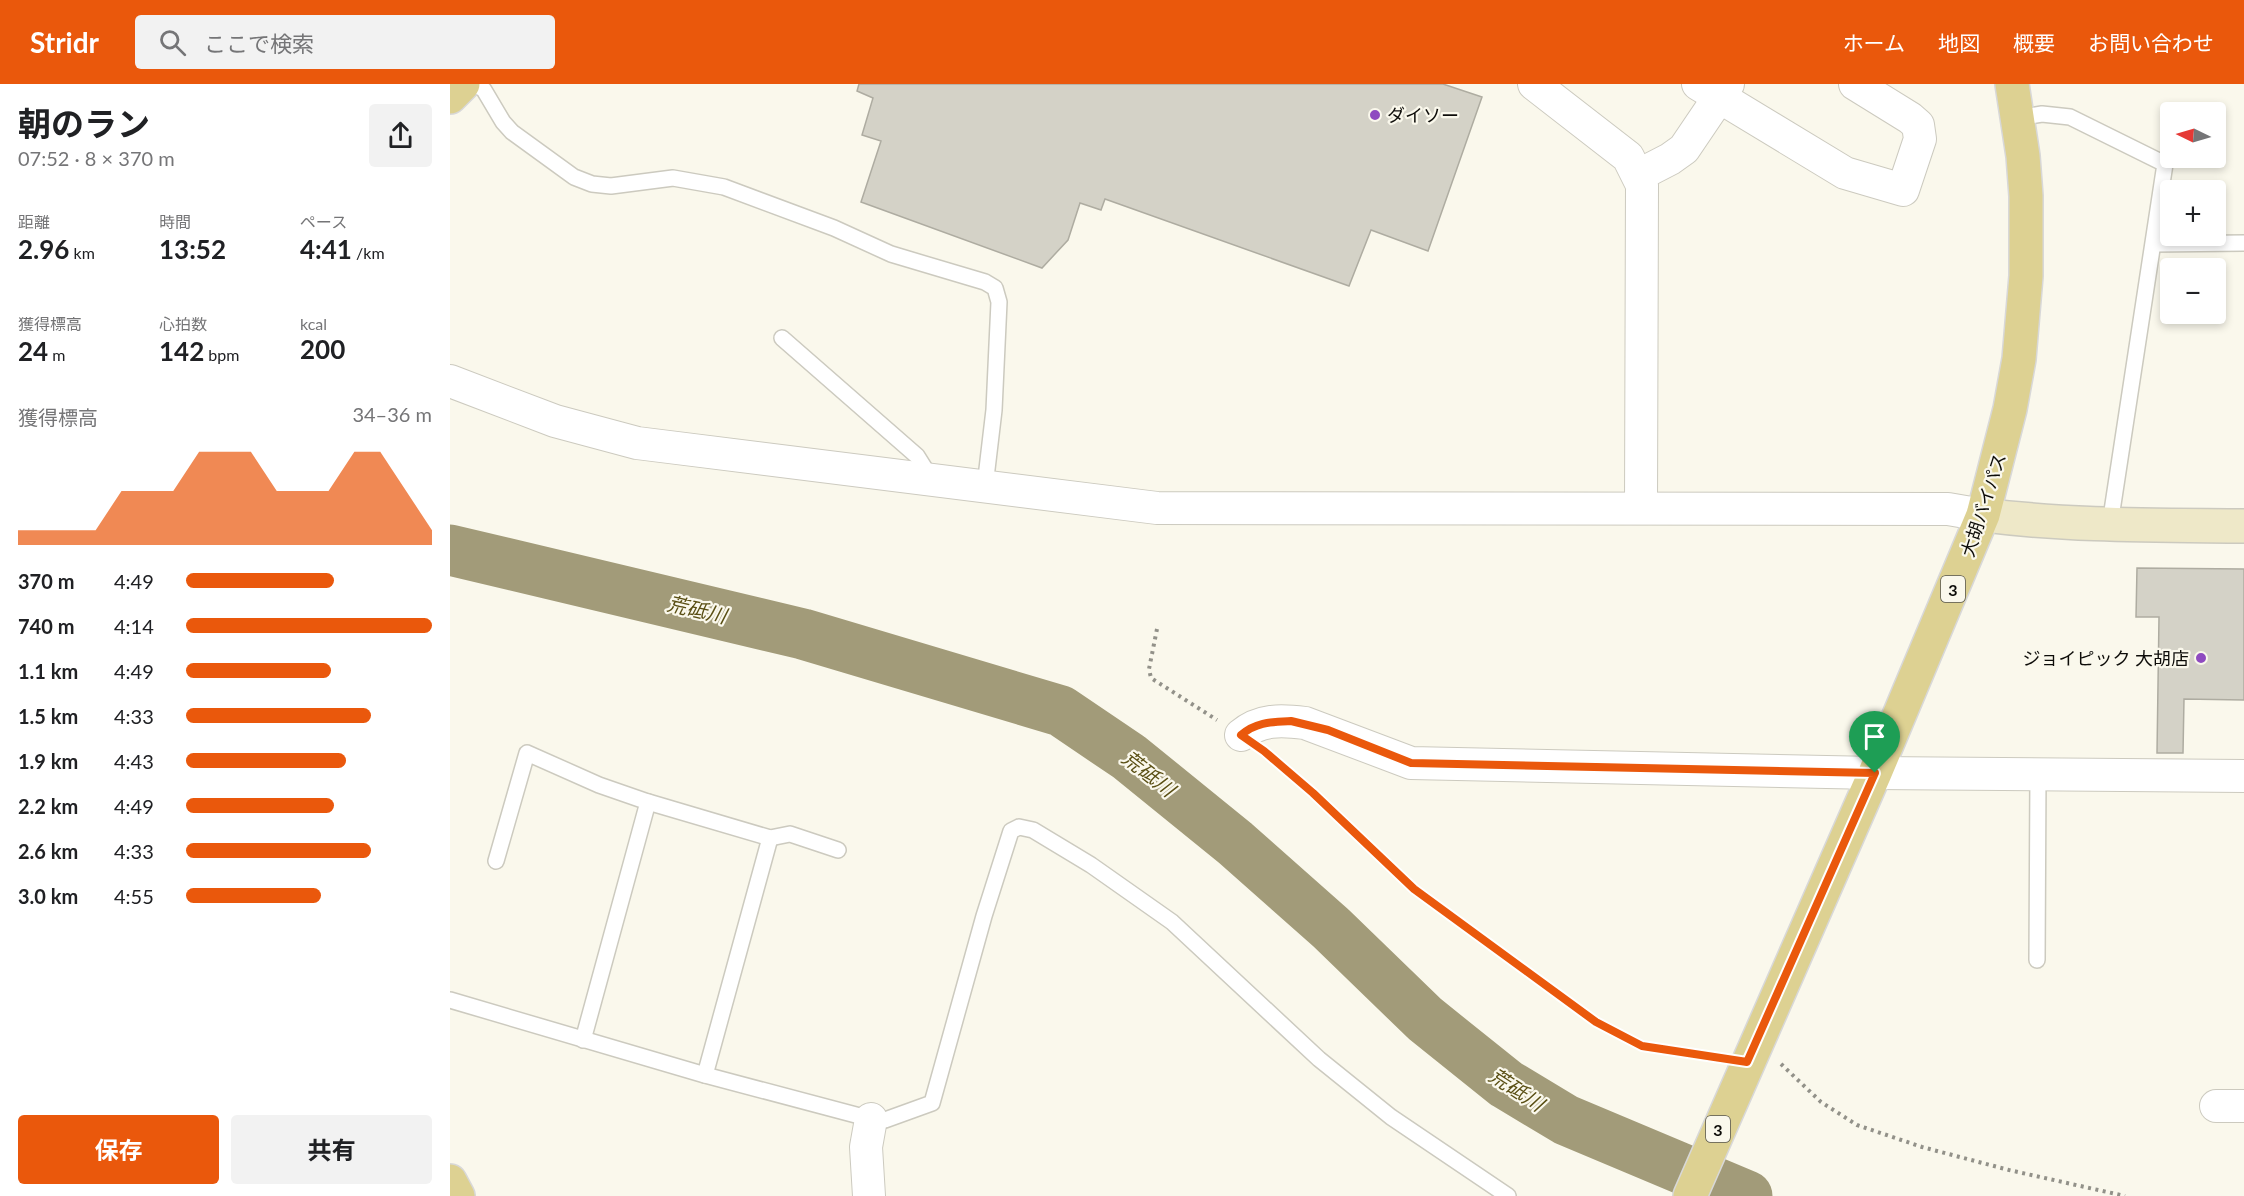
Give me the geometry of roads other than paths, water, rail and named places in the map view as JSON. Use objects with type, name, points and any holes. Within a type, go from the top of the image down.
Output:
[{"type":"main road","points":[[450,97],[463,84]]},
{"type":"main road","name":"大胡バイパス","points":[[1690,1196],[1761,1061],[1875,773],[1983,515],[2010,409],[2023,321],[2027,237],[2023,156],[2012,84]]},
{"type":"main road","points":[[450,1181],[458,1196]]},
{"type":"street","points":[[1534,84],[1628,157],[1642,185],[1641,508]]},
{"type":"street","points":[[1638,175],[1670,159],[1684,149],[1715,88],[1845,173],[1903,190],[1920,139],[1918,125],[1855,84]]},
{"type":"street","points":[[450,381],[555,421],[637,443],[1157,508],[1948,508],[2021,520],[2244,526]]},
{"type":"street","points":[[1241,735],[1251,726],[1263,723],[1291,721],[1305,723],[1411,763],[1875,773],[2244,776]]},
{"type":"street","points":[[870,1196],[866,1147],[871,1119]]},
{"type":"lane","points":[[477,84],[484,90],[503,122],[512,132],[574,177],[592,184],[611,186],[673,178],[724,188],[834,228],[891,254],[985,282],[995,288],[999,302],[994,410],[985,486]]},
{"type":"lane","points":[[2017,118],[2042,114],[2070,117],[2165,164],[2110,524]]},
{"type":"lane","points":[[2154,244],[2244,243]]},
{"type":"lane","points":[[782,338],[917,456],[932,480]]},
{"type":"lane","points":[[496,861],[527,753],[599,785],[648,802],[770,838],[790,834],[838,850]]},
{"type":"lane","points":[[2037,960],[2038,774]]},
{"type":"lane","points":[[583,1040],[648,802]]},
{"type":"lane","points":[[450,1000],[705,1075],[871,1119],[885,1120],[932,1103],[984,916],[1011,831],[1019,827],[1033,830],[1091,865],[1172,922],[1319,1059],[1382,1110],[1508,1196]]},
{"type":"lane","points":[[705,1075],[770,838]]},
{"type":"waterway","name":"荒砥川","points":[[450,550],[803,634],[1061,711],[1129,757],[1235,843],[1331,928],[1425,1019],[1506,1084],[1566,1120],[1747,1196]]},
{"type":"place","name":"ダイソー","points":[[1375,115]]},
{"type":"place","name":"ジョイピック 大胡店","points":[[2201,658]]}]
